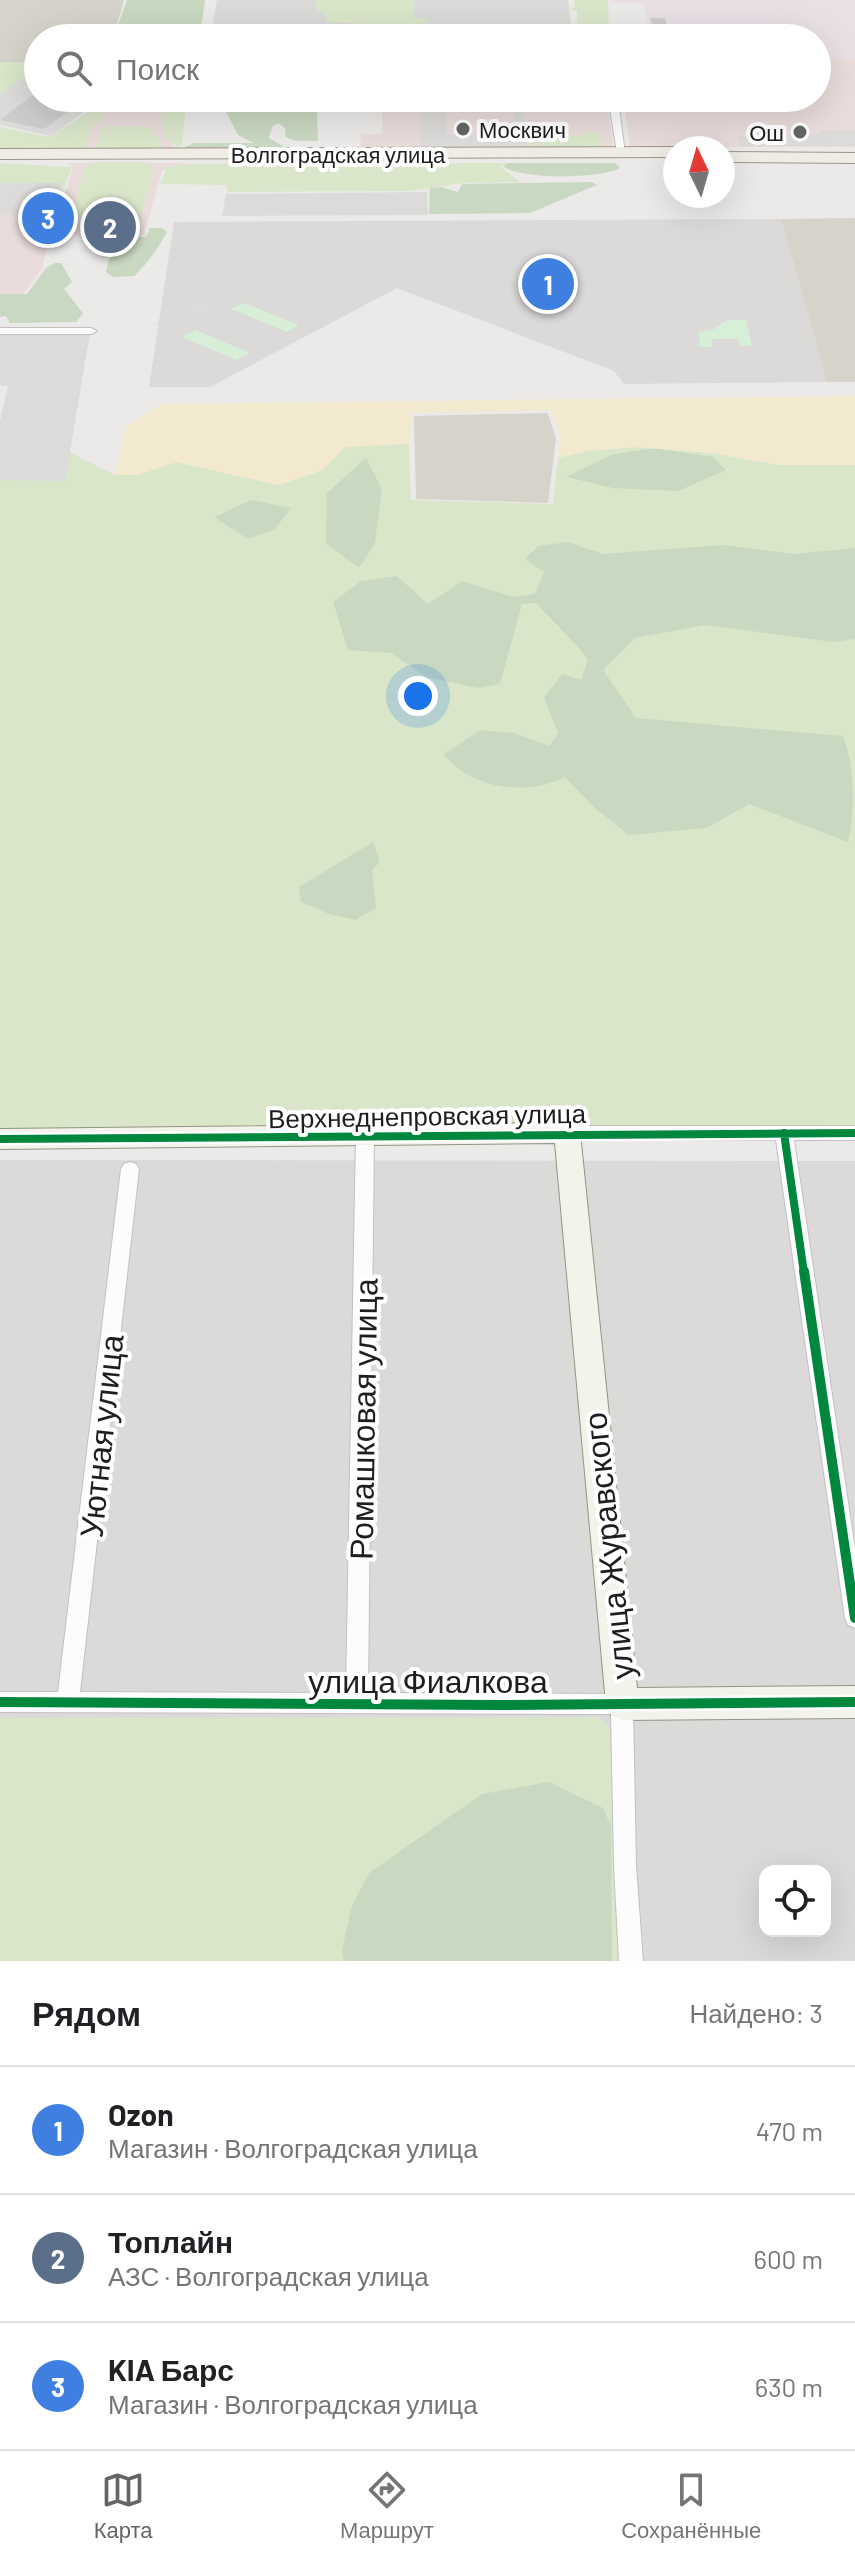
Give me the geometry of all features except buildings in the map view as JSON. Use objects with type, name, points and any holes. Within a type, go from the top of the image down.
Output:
[{"type":"main road","name":"Волгоградская улица","points":[[480,156],[663,154]]},
{"type":"main road","name":"Волгоградская улица","points":[[0,156],[663,154]]},
{"type":"main road","points":[[735,154],[855,155]]},
{"type":"street","points":[[615,112],[622,152]]},
{"type":"street","points":[[0,331],[91,331]]},
{"type":"street","name":"улица Журавского","points":[[567,1133],[622,1704],[625,1866],[631,1961]]},
{"type":"street","points":[[784,1133],[855,1618]]},
{"type":"street","name":"Верхнеднепровская улица","points":[[0,1139],[365,1134],[855,1133]]},
{"type":"street","name":"Ромашковая улица","points":[[357,1704],[365,1134]]},
{"type":"street","name":"Уютная улица","points":[[68,1702],[130,1169]]},
{"type":"street","name":"улица Фиалкова","points":[[0,1702],[855,1702]]},
{"type":"shaded area","points":[[0,0],[124,0],[117,24],[24,24],[24,62],[0,62]]},
{"type":"shaded area","points":[[217,0],[568,0],[571,24],[213,24]]},
{"type":"shaded area","points":[[610,0],[855,0],[855,59],[831,59],[831,24],[648,24],[644,3],[610,3]]},
{"type":"shaded area","points":[[831,59],[855,59],[855,147],[735,147],[735,136],[663,136],[663,147],[630,147],[625,112],[831,112]]},
{"type":"shaded area","points":[[24,77],[24,112],[84,112],[51,136],[0,125],[0,94]]},
{"type":"shaded area","points":[[106,112],[161,112],[172,146],[188,153],[85,149],[90,127]]},
{"type":"shaded area","points":[[382,112],[608,112],[614,150],[360,152],[361,134],[382,134]]},
{"type":"shaded area","points":[[420,112],[446,112],[447,135],[515,134],[513,113],[504,112],[523,112],[527,150],[421,150]]},
{"type":"shaded area","points":[[819,130],[855,130],[855,146],[741,146],[737,136],[820,134]]},
{"type":"shaded area","points":[[67,163],[186,163],[162,171],[144,235],[53,235],[73,167]]},
{"type":"shaded area","points":[[0,183],[61,183],[51,215],[0,215]]},
{"type":"shaded area","points":[[0,184],[63,184],[42,268],[21,297],[0,296]]},
{"type":"shaded area","points":[[427,192],[428,215],[222,216],[226,194]]},
{"type":"shaded area","points":[[855,218],[855,382],[827,382],[781,219]]},
{"type":"shaded area","points":[[781,219],[827,382],[624,384],[614,371],[397,288],[210,387],[149,387],[174,222]]},
{"type":"shaded area","points":[[208,296],[221,302],[194,321],[189,319],[169,330],[156,324]]},
{"type":"shaded area","points":[[0,333],[90,333],[65,481],[0,480],[0,421],[8,386],[0,385]]},
{"type":"shaded area","points":[[548,413],[556,439],[548,503],[416,499],[414,416]]},
{"type":"shaded area","points":[[0,1160],[855,1161],[855,1961],[0,1961]]},
{"type":"green space","points":[[127,0],[205,0],[202,24],[118,24]]},
{"type":"green space","points":[[317,0],[414,0],[414,18],[427,19],[426,24],[326,22],[326,16],[315,8]]},
{"type":"green space","points":[[574,0],[608,0],[609,24],[574,24],[577,11],[570,10],[575,6]]},
{"type":"green space","points":[[0,62],[24,62],[24,82],[0,97]]},
{"type":"green space","points":[[88,112],[106,112],[91,127],[85,149],[0,151],[0,127],[50,137]]},
{"type":"green space","points":[[161,112],[186,112],[182,145],[177,147],[165,138]]},
{"type":"green space","points":[[226,112],[317,112],[318,141],[295,141],[286,137],[285,128],[278,123],[272,127],[269,138],[288,149],[191,151],[185,147],[194,143],[254,143],[238,135]]},
{"type":"green space","points":[[109,126],[150,127],[164,148],[95,149],[100,130]]},
{"type":"green space","points":[[599,132],[602,149],[532,149],[531,136],[582,135]]},
{"type":"green space","points":[[95,162],[145,162],[154,167],[143,212],[109,219],[74,215],[85,166]]},
{"type":"green space","points":[[0,163],[72,167],[65,186],[61,188],[0,183]]},
{"type":"green space","points":[[506,163],[501,167],[520,182],[464,183],[411,191],[228,192],[226,185],[160,184],[167,167],[189,164]]},
{"type":"green space","points":[[508,163],[615,163],[620,168],[596,174],[542,176],[512,171],[503,166]]},
{"type":"green space","points":[[592,182],[597,185],[530,213],[429,214],[430,188],[441,187],[458,192],[462,184]]},
{"type":"green space","points":[[150,228],[162,228],[167,232],[152,256],[134,276],[113,277],[106,272],[109,259],[118,252],[125,237],[146,237]]},
{"type":"green space","points":[[61,263],[72,282],[64,289],[83,313],[76,322],[10,323],[6,316],[0,317],[0,294],[27,294],[46,268]]},
{"type":"green space","points":[[244,303],[299,325],[287,332],[232,309]]},
{"type":"green space","points":[[728,320],[746,320],[752,346],[741,346],[738,339],[711,339],[713,347],[700,347],[699,332],[714,329]]},
{"type":"green space","points":[[195,330],[250,353],[237,360],[182,337]]},
{"type":"green space","points":[[379,443],[409,444],[411,500],[553,504],[558,458],[587,451],[633,447],[712,453],[780,465],[855,465],[855,1128],[0,1132],[0,480],[64,480],[69,452],[115,475],[137,475],[176,462],[278,485],[323,470],[345,447]]},
{"type":"green space","points":[[654,448],[713,457],[726,470],[678,491],[613,488],[566,477],[611,455]]},
{"type":"green space","points":[[366,458],[382,489],[375,543],[359,568],[326,543],[327,493]]},
{"type":"green space","points":[[251,500],[291,508],[275,529],[248,539],[214,517]]},
{"type":"green space","points":[[568,542],[603,554],[722,545],[794,554],[855,548],[855,639],[833,642],[705,625],[635,638],[603,670],[636,718],[843,736],[853,789],[848,842],[749,804],[707,828],[629,835],[596,809],[565,777],[550,783],[517,788],[484,782],[455,766],[444,754],[480,730],[514,733],[550,746],[558,733],[544,698],[562,674],[581,680],[588,660],[536,603],[522,604],[500,684],[478,688],[426,677],[391,653],[348,650],[333,602],[361,581],[397,576],[428,604],[462,581],[513,597],[535,594],[544,572],[525,559],[538,546]]},
{"type":"green space","points":[[373,842],[380,862],[372,870],[376,908],[356,920],[329,914],[301,902],[299,887]]},
{"type":"green space","points":[[598,1717],[610,1726],[623,1961],[0,1961],[0,1718]]},
{"type":"green space","points":[[549,1782],[603,1808],[611,1826],[612,1961],[344,1961],[342,1950],[352,1906],[369,1873],[482,1794]]},
{"type":"sand","points":[[855,396],[855,465],[780,465],[712,453],[632,447],[587,451],[558,458],[561,437],[551,410],[412,413],[409,444],[345,447],[323,470],[278,485],[177,462],[137,475],[115,475],[127,426],[161,404]]},
{"type":"cycle path","points":[[784,1133],[855,1618]]},
{"type":"cycle path","points":[[0,1139],[855,1133]]},
{"type":"cycle path","points":[[0,1702],[496,1705],[855,1702]]},
{"type":"place","name":"Москвич","points":[[463,129]]},
{"type":"place","name":"Ош","points":[[800,132]]},
{"type":"place","name":"KIA Барс","points":[[48,218]]},
{"type":"place","name":"Топлайн","points":[[110,227]]},
{"type":"place","name":"Ozon","points":[[548,284]]}]
